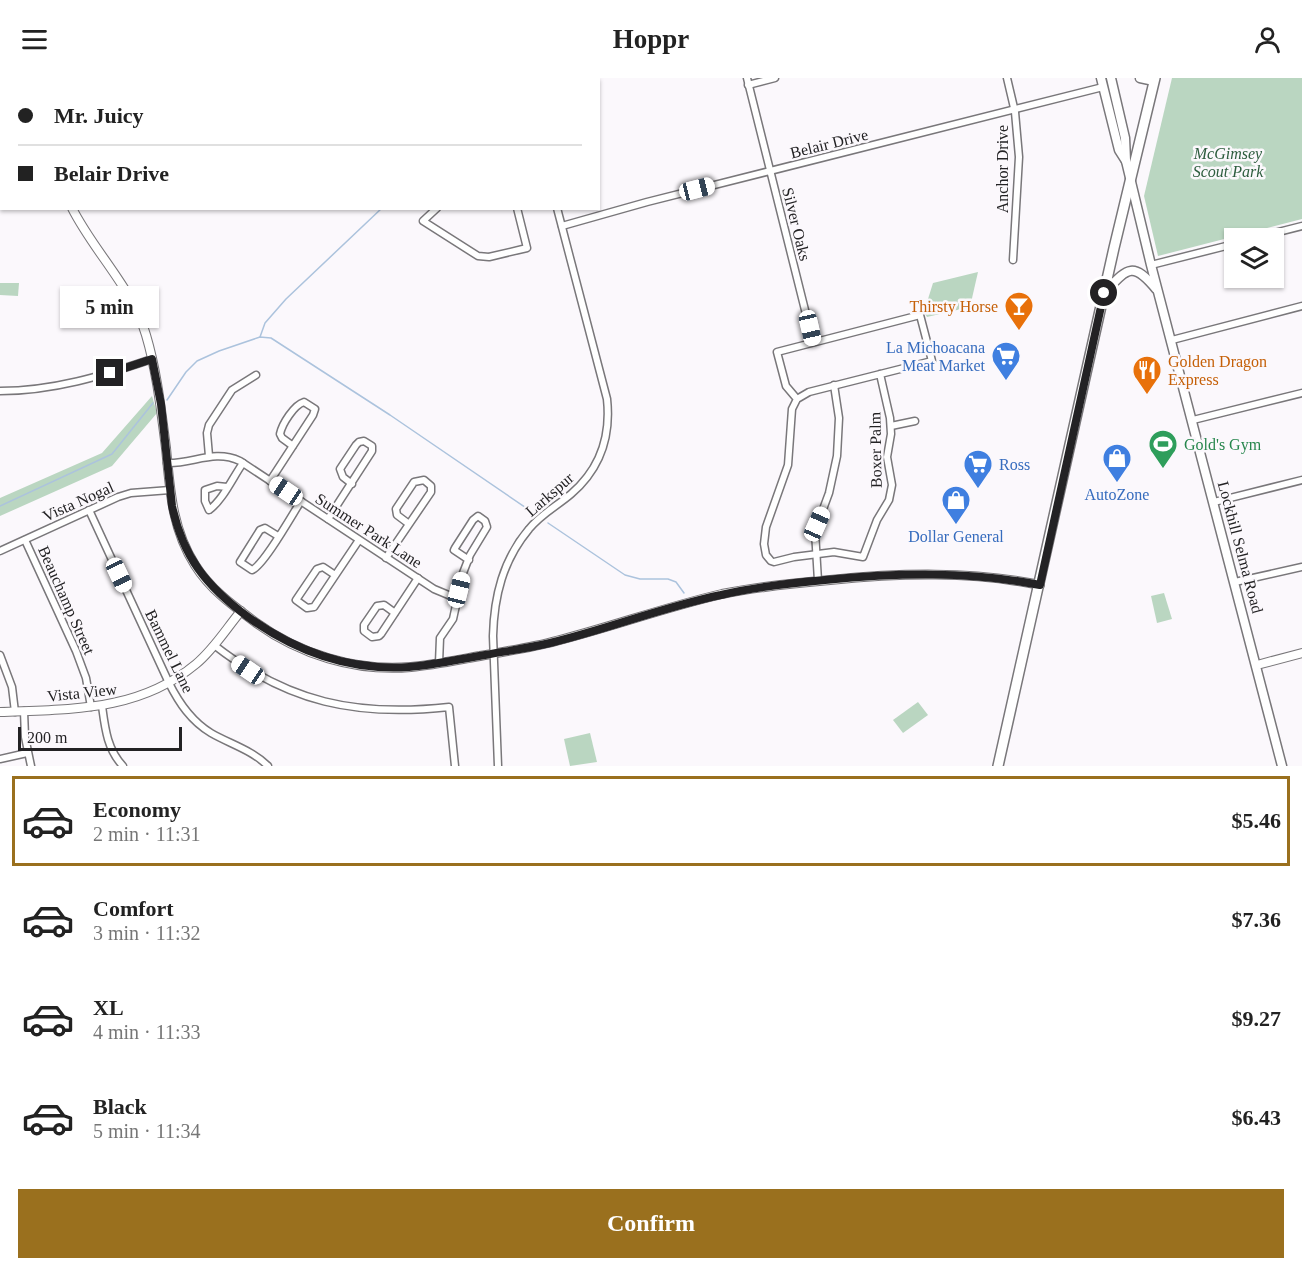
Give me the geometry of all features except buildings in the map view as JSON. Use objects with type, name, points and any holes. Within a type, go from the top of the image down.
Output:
[{"type":"main road","name":"Lockhill Selma Road","points":[[1110,78],[1125,138],[1126,161],[1130,178],[1282,766]]},
{"type":"main road","points":[[998,766],[1154,80],[1140,78]]},
{"type":"main road","name":"Lockhill Selma Road","points":[[1102,82],[1119,150],[1126,161]]},
{"type":"main road","points":[[1102,82],[1118,110]]},
{"type":"main road","points":[[1104,293],[1126,272],[1136,270],[1147,278],[1159,293]]},
{"type":"street","points":[[748,82],[775,78]]},
{"type":"street","name":"Anchor Drive","points":[[1006,78],[1014,109],[1019,163],[1013,260]]},
{"type":"street","name":"Silver Oaks","points":[[748,82],[813,342]]},
{"type":"street","name":"Belair Drive","points":[[562,226],[647,202],[1014,109],[1102,82]]},
{"type":"street","points":[[73,210],[132,301],[145,332],[161,404],[170,490],[176,522],[188,553],[207,581],[241,612],[291,644],[336,661],[384,668],[409,667],[552,642],[722,594],[818,581],[894,575],[945,575],[993,577],[1040,585]]},
{"type":"street","points":[[435,210],[423,221],[478,256],[489,257],[527,248],[518,210]]},
{"type":"street","name":"Larkspur","points":[[498,766],[494,653],[496,600],[504,570],[519,542],[538,519],[570,495],[587,477],[598,459],[608,430],[607,399],[558,210]]},
{"type":"street","points":[[1284,231],[1302,226]]},
{"type":"street","points":[[1152,265],[1224,247]]},
{"type":"street","points":[[1172,340],[1302,306]]},
{"type":"street","points":[[797,399],[786,386],[777,352],[920,315],[932,361],[809,392],[797,399],[791,415],[788,465],[766,527],[765,555],[771,561],[777,562],[818,554]]},
{"type":"street","points":[[0,391],[40,389],[90,380],[152,359]]},
{"type":"street","name":"Boxer Palm","points":[[818,554],[840,553],[863,557],[890,493],[891,477],[887,457],[891,426],[880,374]]},
{"type":"street","points":[[209,456],[207,433],[209,425],[232,390],[256,375]]},
{"type":"street","points":[[818,581],[816,527],[829,493],[837,456],[839,418],[834,385]]},
{"type":"street","points":[[1193,420],[1302,393]]},
{"type":"street","points":[[270,481],[293,446],[314,412],[313,407],[304,402],[297,405],[281,428],[280,437],[293,446]]},
{"type":"street","points":[[891,426],[915,421]]},
{"type":"street","points":[[328,519],[351,484],[372,452],[372,447],[364,441],[358,442],[340,469],[342,477],[351,484]]},
{"type":"street","name":"Summer Park Lane","points":[[167,463],[209,456],[228,456],[243,463],[386,558],[442,593],[458,599]]},
{"type":"street","points":[[227,487],[243,463]]},
{"type":"street","points":[[386,558],[431,492],[431,486],[424,480],[414,482],[396,509],[397,515],[409,524]]},
{"type":"street","points":[[1214,502],[1302,480]]},
{"type":"street","name":"Vista Nogal","points":[[0,551],[118,497],[170,490]]},
{"type":"street","points":[[278,536],[262,529],[250,543],[240,562],[249,569],[254,569],[278,536],[301,501]]},
{"type":"street","name":"Bammel Lane","points":[[89,510],[169,683],[184,709],[198,724],[212,734],[253,753],[268,766]]},
{"type":"street","points":[[440,663],[439,642],[453,619],[469,560],[487,526],[485,521],[478,516],[454,550],[469,560]]},
{"type":"street","name":"Beauchamp Street","points":[[25,540],[76,651],[86,678],[91,707]]},
{"type":"street","points":[[335,575],[323,567],[317,569],[296,600],[307,608],[312,608],[335,575],[359,540]]},
{"type":"street","points":[[1235,582],[1302,567]]},
{"type":"street","points":[[395,613],[384,605],[377,606],[364,625],[364,631],[372,637],[379,636],[395,613],[418,578]]},
{"type":"street","name":"Vista View","points":[[0,712],[102,706],[135,698],[169,683],[197,663],[241,612]]},
{"type":"street","points":[[214,645],[248,670],[274,684],[330,704],[388,711],[449,707],[455,766]]},
{"type":"street","points":[[1257,665],[1302,653]]},
{"type":"street","points":[[0,655],[19,712],[31,766]]},
{"type":"street","points":[[102,706],[108,741],[123,766]]},
{"type":"street","points":[[0,759],[27,753]]},
{"type":"green space","name":"McGimsey Scout Park","points":[[1172,78],[1302,78],[1302,219],[1267,228],[1224,228],[1224,239],[1158,256],[1144,196]]},
{"type":"green space","points":[[978,272],[970,307],[927,317],[924,312],[933,283]]},
{"type":"green space","points":[[0,283],[19,283],[18,296],[0,295]]},
{"type":"green space","points":[[152,396],[157,413],[112,466],[0,516],[0,498],[102,453]]},
{"type":"green space","points":[[1164,593],[1172,619],[1157,623],[1151,596]]},
{"type":"green space","points":[[918,702],[928,715],[903,733],[893,720]]},
{"type":"green space","points":[[590,733],[597,762],[570,766],[564,739]]},
{"type":"waterway","points":[[260,337],[265,323],[286,299],[380,210]]},
{"type":"waterway","points":[[167,400],[186,372],[197,361],[260,337],[271,338],[390,415],[535,514]]},
{"type":"waterway","points":[[0,506],[112,454],[153,403]]},
{"type":"waterway","points":[[548,523],[625,575],[640,579],[668,579],[676,582],[684,593]]},
{"type":"place","name":"Thirsty Horse","points":[[1019,332]]},
{"type":"place","name":"La Michoacana Meat Market","points":[[1006,382]]},
{"type":"place","name":"Golden Dragon Express","points":[[1147,396]]},
{"type":"place","name":"Gold's Gym","points":[[1163,470]]},
{"type":"place","name":"AutoZone","points":[[1117,484]]},
{"type":"place","name":"Ross","points":[[978,490]]},
{"type":"place","name":"Dollar General","points":[[956,526]]},
{"type":"route","points":[[110,373],[152,359],[161,404],[172,506],[176,522],[185,548],[196,567],[218,593],[264,628],[313,654],[360,665],[384,668],[409,667],[531,647],[722,594],[799,583],[894,575],[945,575],[993,577],[1040,585],[1104,293]]}]
